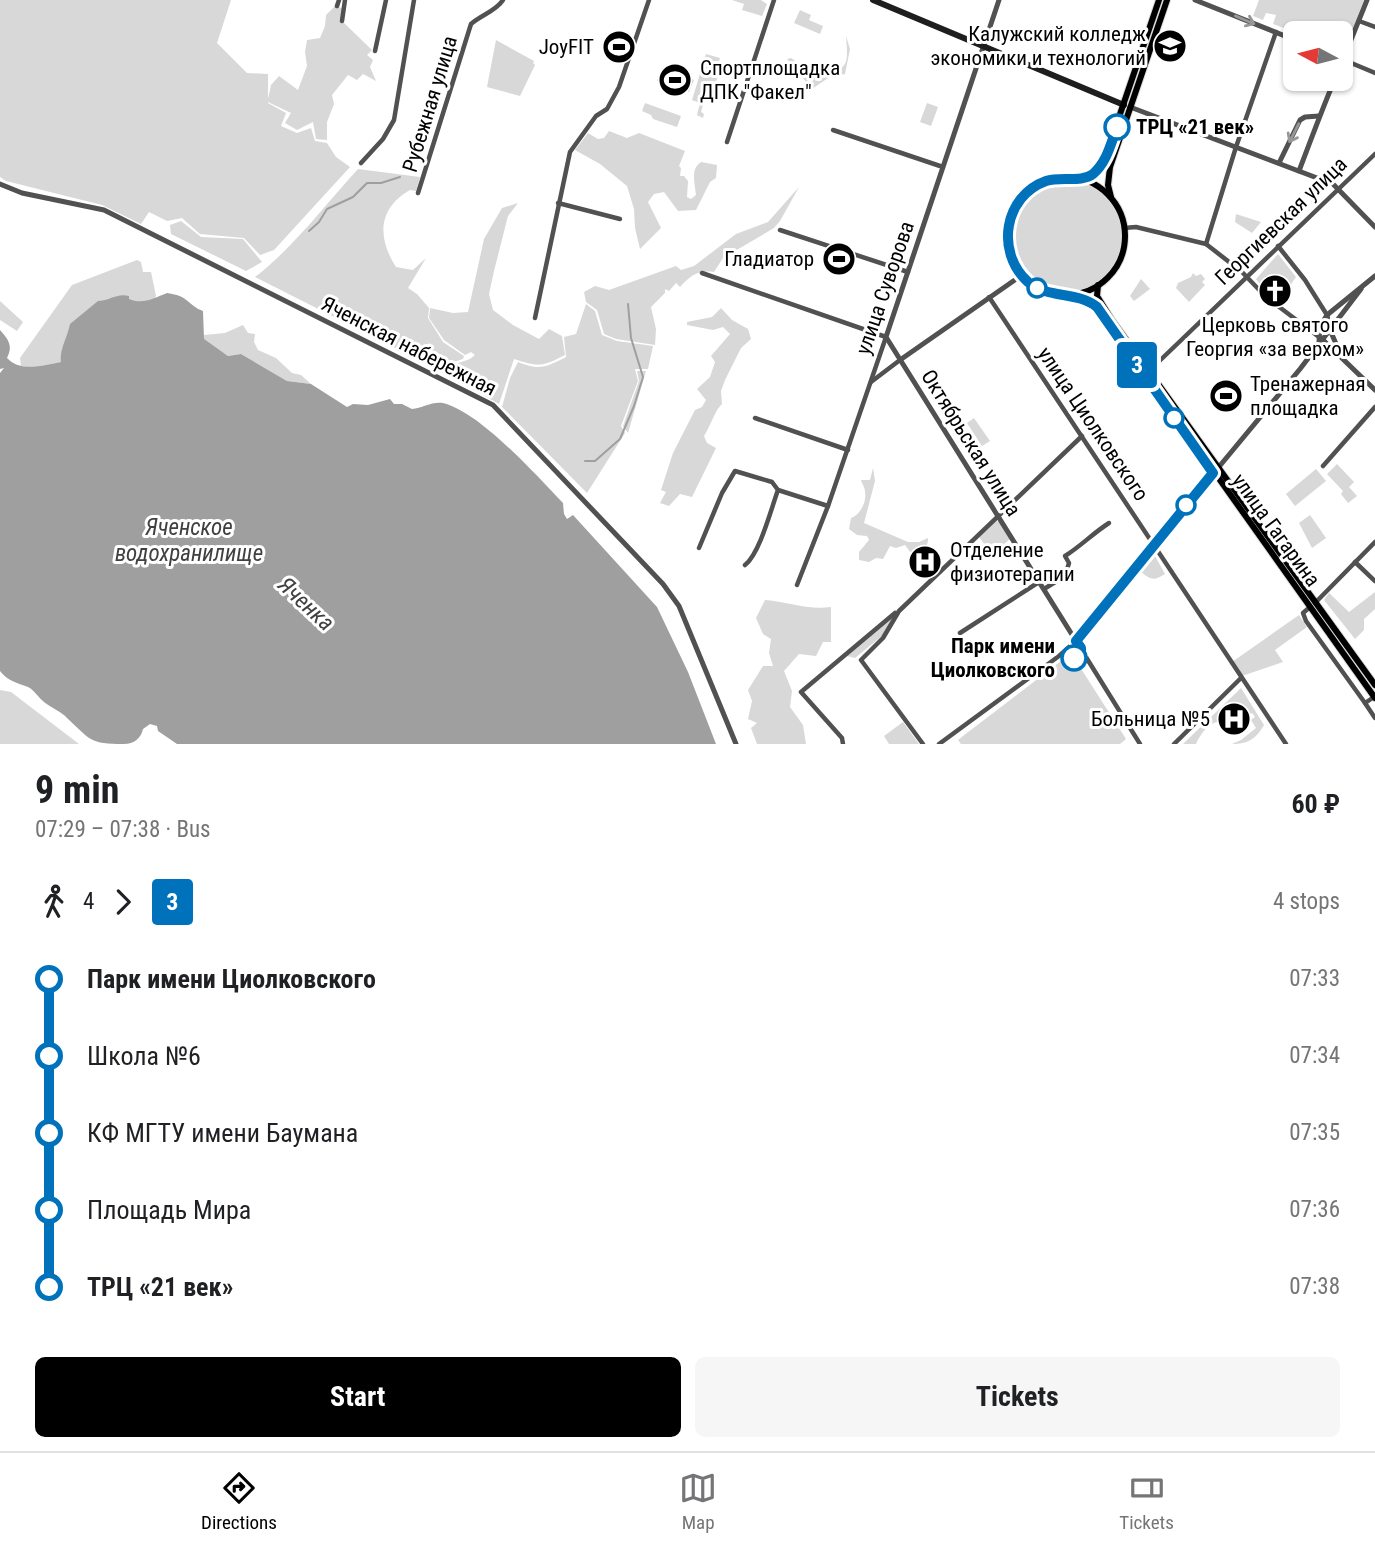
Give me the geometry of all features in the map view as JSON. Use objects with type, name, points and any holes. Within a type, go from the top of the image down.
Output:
[{"type":"main road","points":[[873,0],[1127,106]]},
{"type":"main road","points":[[1111,199],[1108,172],[1159,0]]},
{"type":"main road","points":[[1080,179],[1090,177],[1103,164],[1167,0]]},
{"type":"main road","points":[[1066,177],[1080,179],[1099,187],[1111,199],[1121,214],[1124,248],[1115,269],[1098,285],[1089,291],[1066,295],[1037,288],[1022,275],[1012,258],[1007,236],[1012,213],[1025,194],[1044,181],[1066,177]]},
{"type":"main road","name":"улица Гагарина","points":[[1098,285],[1097,296],[1102,304],[1215,470]]},
{"type":"main road","name":"улица Гагарина","points":[[1066,295],[1080,297],[1097,307],[1312,605],[1375,698]]},
{"type":"main road","name":"улица Гагарина","points":[[1312,605],[1375,685]]},
{"type":"street","points":[[342,21],[345,0]]},
{"type":"street","points":[[375,51],[386,0]]},
{"type":"street","points":[[361,163],[383,139],[394,120],[414,0]]},
{"type":"street","name":"Рубежная улица","points":[[418,193],[471,24],[481,15],[498,7],[503,0]]},
{"type":"street","points":[[535,318],[570,152],[596,116],[607,109],[619,87],[649,0]]},
{"type":"street","points":[[727,142],[774,0]]},
{"type":"street","name":"улица Суворова","points":[[797,585],[848,450],[999,0]]},
{"type":"street","points":[[1195,0],[1283,35]]},
{"type":"street","points":[[1353,35],[1367,0]]},
{"type":"street","points":[[1359,22],[1375,27]]},
{"type":"street","points":[[1206,244],[1236,146],[1276,32]]},
{"type":"street","points":[[1353,64],[1375,73]]},
{"type":"street","points":[[1299,171],[1330,91]]},
{"type":"street","points":[[1127,106],[1333,184],[1375,227]]},
{"type":"street","points":[[1279,163],[1300,120],[1319,116]]},
{"type":"street","points":[[833,130],[943,167]]},
{"type":"street","name":"Георгиевская улица","points":[[1149,371],[1375,154]]},
{"type":"street","name":"Яченская набережная","points":[[0,184],[22,193],[104,211],[493,405],[663,584],[679,606],[736,744]]},
{"type":"street","points":[[558,203],[620,219]]},
{"type":"street","points":[[1124,228],[1136,227],[1206,244],[1246,276],[1266,297],[1321,338],[1375,390]]},
{"type":"street","points":[[780,230],[908,272]]},
{"type":"street","points":[[1278,246],[1305,280],[1323,320],[1330,326],[1341,356]]},
{"type":"street","points":[[702,273],[886,337]]},
{"type":"street","points":[[870,382],[1022,275]]},
{"type":"street","points":[[1308,329],[1323,320],[1375,276]]},
{"type":"street","points":[[1321,338],[1361,289]]},
{"type":"street","name":"улица Циолковского","points":[[989,297],[1286,744]]},
{"type":"street","points":[[939,744],[1076,641],[1319,345],[1323,320]]},
{"type":"street","name":"Октябрьская улица","points":[[886,337],[1140,744]]},
{"type":"street","points":[[1323,466],[1375,407]]},
{"type":"street","points":[[755,418],[848,450]]},
{"type":"street","points":[[843,744],[842,738],[801,692],[899,611],[1082,436]]},
{"type":"street","points":[[699,548],[735,471],[772,482],[778,490],[828,506]]},
{"type":"street","points":[[745,565],[751,559],[764,530],[778,490]]},
{"type":"street","points":[[1044,589],[1065,576],[1069,563],[1065,556],[1109,523]]},
{"type":"street","points":[[1375,542],[1303,613],[1375,718]]},
{"type":"street","points":[[1356,562],[1375,581]]},
{"type":"street","points":[[960,633],[1039,582]]},
{"type":"street","points":[[899,611],[880,643],[860,660],[923,744]]},
{"type":"street","points":[[1174,744],[1241,678]]},
{"type":"street","points":[[1367,706],[1375,698]]},
{"type":"shaded area","points":[[0,0],[231,0],[217,43],[247,73],[268,74],[268,99],[271,85],[279,76],[298,90],[307,66],[307,40],[320,38],[326,15],[335,6],[345,9],[343,22],[372,50],[367,55],[373,60],[370,67],[376,81],[363,74],[357,80],[348,75],[332,95],[334,104],[327,122],[327,140],[316,139],[313,122],[297,130],[285,123],[291,113],[268,103],[286,113],[281,126],[297,133],[311,128],[315,141],[327,143],[336,157],[350,167],[274,250],[260,255],[244,238],[200,234],[182,218],[167,221],[149,212],[141,224],[102,205],[6,181],[0,177]]},
{"type":"shaded area","points":[[732,0],[761,0],[767,4],[762,16],[742,10],[744,4]]},
{"type":"shaded area","points":[[1259,0],[1364,0],[1353,28],[1353,21],[1283,21],[1283,28],[1273,24],[1276,15],[1266,13],[1263,20],[1253,16]]},
{"type":"shaded area","points":[[800,10],[811,15],[809,20],[823,26],[820,34],[794,23]]},
{"type":"shaded area","points":[[846,36],[850,49],[845,74],[828,78],[812,89],[787,59],[791,58],[811,72],[823,67],[826,73],[840,69],[846,61]]},
{"type":"shaded area","points":[[496,40],[534,61],[535,65],[520,96],[487,87]]},
{"type":"shaded area","points":[[706,54],[720,58],[718,64],[721,65],[711,99],[705,98],[701,112],[704,114],[703,118],[697,115],[700,103],[692,100]]},
{"type":"shaded area","name":"Спортплощадка ДПК \"Факел\"","points":[[662,68],[694,80],[689,92],[657,81]]},
{"type":"shaded area","points":[[645,103],[681,116],[677,127],[653,119],[642,111]]},
{"type":"shaded area","points":[[927,103],[938,107],[931,126],[920,122]]},
{"type":"shaded area","points":[[609,131],[627,138],[639,133],[685,151],[679,166],[680,176],[684,176],[688,181],[687,197],[691,199],[696,195],[695,168],[701,162],[717,165],[716,178],[710,182],[696,210],[678,211],[664,192],[654,194],[648,202],[661,228],[640,249],[634,209],[627,186],[600,164],[575,150],[588,133],[598,139],[604,138]]},
{"type":"shaded area","points":[[358,169],[420,177],[416,191],[410,190],[399,197],[386,215],[386,245],[396,267],[413,270],[426,258],[408,288],[429,308],[428,318],[443,342],[464,356],[463,359],[435,368],[255,277],[296,240]]},
{"type":"shaded area","points":[[1066,180],[1088,184],[1106,196],[1118,214],[1122,236],[1118,258],[1106,276],[1088,288],[1066,292],[1044,288],[1026,276],[1014,258],[1010,236],[1014,214],[1026,196],[1044,184]]},
{"type":"shaded area","points":[[799,187],[774,228],[723,258],[714,272],[699,273],[691,276],[680,287],[676,283],[669,291],[665,289],[665,293],[651,307],[656,329],[655,345],[616,339],[604,334],[597,310],[586,302],[584,292],[595,286],[609,290],[676,266],[681,270],[694,266],[736,234],[768,222]]},
{"type":"shaded area","points":[[518,203],[508,216],[494,271],[489,294],[493,310],[539,339],[549,329],[562,336],[565,355],[540,364],[514,359],[499,404],[438,370],[470,359],[475,355],[471,352],[465,355],[444,340],[429,318],[430,308],[453,313],[468,312],[484,239],[502,208]]},
{"type":"shaded area","points":[[1236,214],[1261,222],[1252,233],[1235,222]]},
{"type":"shaded area","points":[[181,221],[201,237],[243,239],[262,262],[246,271],[171,234],[170,225]]},
{"type":"shaded area","points":[[1278,254],[1296,277],[1285,293],[1289,296],[1284,304],[1266,293],[1256,279]]},
{"type":"shaded area","points":[[137,260],[141,262],[143,272],[151,272],[156,296],[154,300],[137,303],[62,362],[30,368],[21,366],[20,358],[72,285]]},
{"type":"shaded area","points":[[1193,273],[1196,276],[1201,274],[1205,285],[1189,302],[1176,288],[1178,283],[1191,277]]},
{"type":"shaded area","points":[[1141,279],[1150,289],[1134,301],[1130,296]]},
{"type":"shaded area","points":[[0,301],[23,322],[17,331],[0,320]]},
{"type":"shaded area","points":[[586,304],[595,311],[602,335],[617,341],[653,346],[648,369],[635,369],[638,381],[621,426],[625,433],[587,493],[502,407],[510,378],[518,362],[543,367],[566,357],[564,337],[576,334]]},
{"type":"shaded area","points":[[721,308],[732,320],[748,329],[751,339],[741,348],[725,380],[721,391],[722,404],[704,436],[707,443],[716,448],[692,497],[680,494],[669,506],[660,503],[666,492],[661,490],[673,453],[695,410],[702,407],[706,400],[697,389],[710,377],[715,362],[711,356],[730,334],[723,327],[713,330],[687,325],[687,322],[712,317]]},
{"type":"shaded area","points":[[243,325],[248,333],[255,334],[254,342],[258,350],[276,358],[292,373],[301,375],[311,384],[287,381],[241,354],[228,356],[203,339],[204,335],[225,333]]},
{"type":"shaded area","points":[[637,371],[646,371],[628,433],[623,426],[639,381]]},
{"type":"shaded area","points":[[974,418],[990,441],[982,446],[967,423]]},
{"type":"shaded area","points":[[1337,464],[1354,482],[1349,487],[1357,496],[1348,503],[1341,494],[1343,491],[1327,474]]},
{"type":"shaded area","points":[[873,468],[875,481],[864,523],[908,542],[919,542],[928,538],[926,547],[917,556],[914,557],[905,545],[896,548],[890,546],[883,559],[876,558],[869,562],[859,560],[859,552],[869,540],[867,536],[857,535],[849,529],[851,518],[860,511],[865,500],[861,480],[870,480]]},
{"type":"shaded area","points":[[1316,469],[1326,481],[1295,506],[1286,494]]},
{"type":"shaded area","points":[[1310,515],[1326,538],[1312,548],[1299,523]]},
{"type":"shaded area","points":[[996,521],[1010,539],[992,554],[979,537]]},
{"type":"shaded area","points":[[1155,556],[1165,574],[1153,579],[1141,572]]},
{"type":"shaded area","points":[[1375,592],[1375,609],[1364,619],[1364,630],[1355,639],[1324,600],[1329,593],[1349,612]]},
{"type":"shaded area","points":[[765,600],[806,607],[831,607],[831,642],[823,642],[816,656],[799,654],[784,671],[792,691],[790,707],[803,725],[806,744],[757,744],[751,728],[757,723],[748,719],[752,701],[748,690],[763,666],[773,666],[769,653],[771,639],[763,634],[756,618]]},
{"type":"shaded area","points":[[1299,615],[1307,627],[1275,650],[1283,662],[1242,676],[1232,662]]},
{"type":"shaded area","points":[[894,616],[883,635],[855,658],[847,656]]},
{"type":"shaded area","points":[[1061,661],[1078,664],[1126,739],[1120,744],[961,744],[958,740]]},
{"type":"shaded area","points":[[1241,688],[1264,725],[1255,737],[1247,742],[1232,744],[1256,728],[1251,720],[1255,717],[1252,713],[1208,726],[1196,744],[1183,744]]},
{"type":"shaded area","points":[[0,690],[11,692],[79,744],[0,744]]},
{"type":"shaded area","points":[[903,722],[919,744],[889,744],[884,736]]},
{"type":"water","name":"Яченское водохранилище","points":[[167,293],[184,298],[203,311],[204,339],[228,356],[241,354],[287,381],[311,384],[347,407],[390,399],[394,404],[402,404],[412,409],[443,403],[474,418],[490,431],[563,503],[567,519],[573,515],[657,607],[688,672],[716,744],[177,744],[158,731],[157,726],[150,724],[134,742],[104,743],[86,736],[30,688],[6,677],[0,671],[0,373],[4,368],[0,369],[0,330],[9,343],[7,358],[13,363],[33,367],[61,362],[70,324],[98,301],[124,295],[134,301],[144,301]]},
{"type":"waterway","points":[[309,231],[327,209],[353,197],[367,183],[381,183],[400,177]]},
{"type":"waterway","points":[[585,461],[595,461],[620,439],[643,377],[631,338],[628,304]]},
{"type":"bus line","name":"3","points":[[1074,658],[1081,652],[1076,641],[1213,473],[1097,307],[1080,297],[1054,294],[1037,288],[1017,268],[1008,247],[1007,233],[1012,213],[1025,194],[1044,181],[1055,178],[1090,177],[1103,164],[1117,127]]},
{"type":"place","name":"Калужский колледж экономики и технологий","points":[[1170,46]]},
{"type":"place","name":"JoyFIT","points":[[619,47]]},
{"type":"place","name":"Спортплощадка ДПК \"Факел\"","points":[[675,80]]},
{"type":"place","name":"ТРЦ «21 век»","points":[[1117,127]]},
{"type":"place","name":"Гладиатор","points":[[839,259]]},
{"type":"place","name":"Церковь святого Георгия «за верхом»","points":[[1275,291]]},
{"type":"place","name":"Тренажерная площадка","points":[[1226,396]]},
{"type":"place","name":"Отделение физиотерапии","points":[[925,562]]},
{"type":"place","name":"Парк имени Циолковского","points":[[1074,658]]},
{"type":"place","name":"Больница №5","points":[[1234,719]]},
{"type":"water label","name":"Яченка","points":[[306,604]]}]
